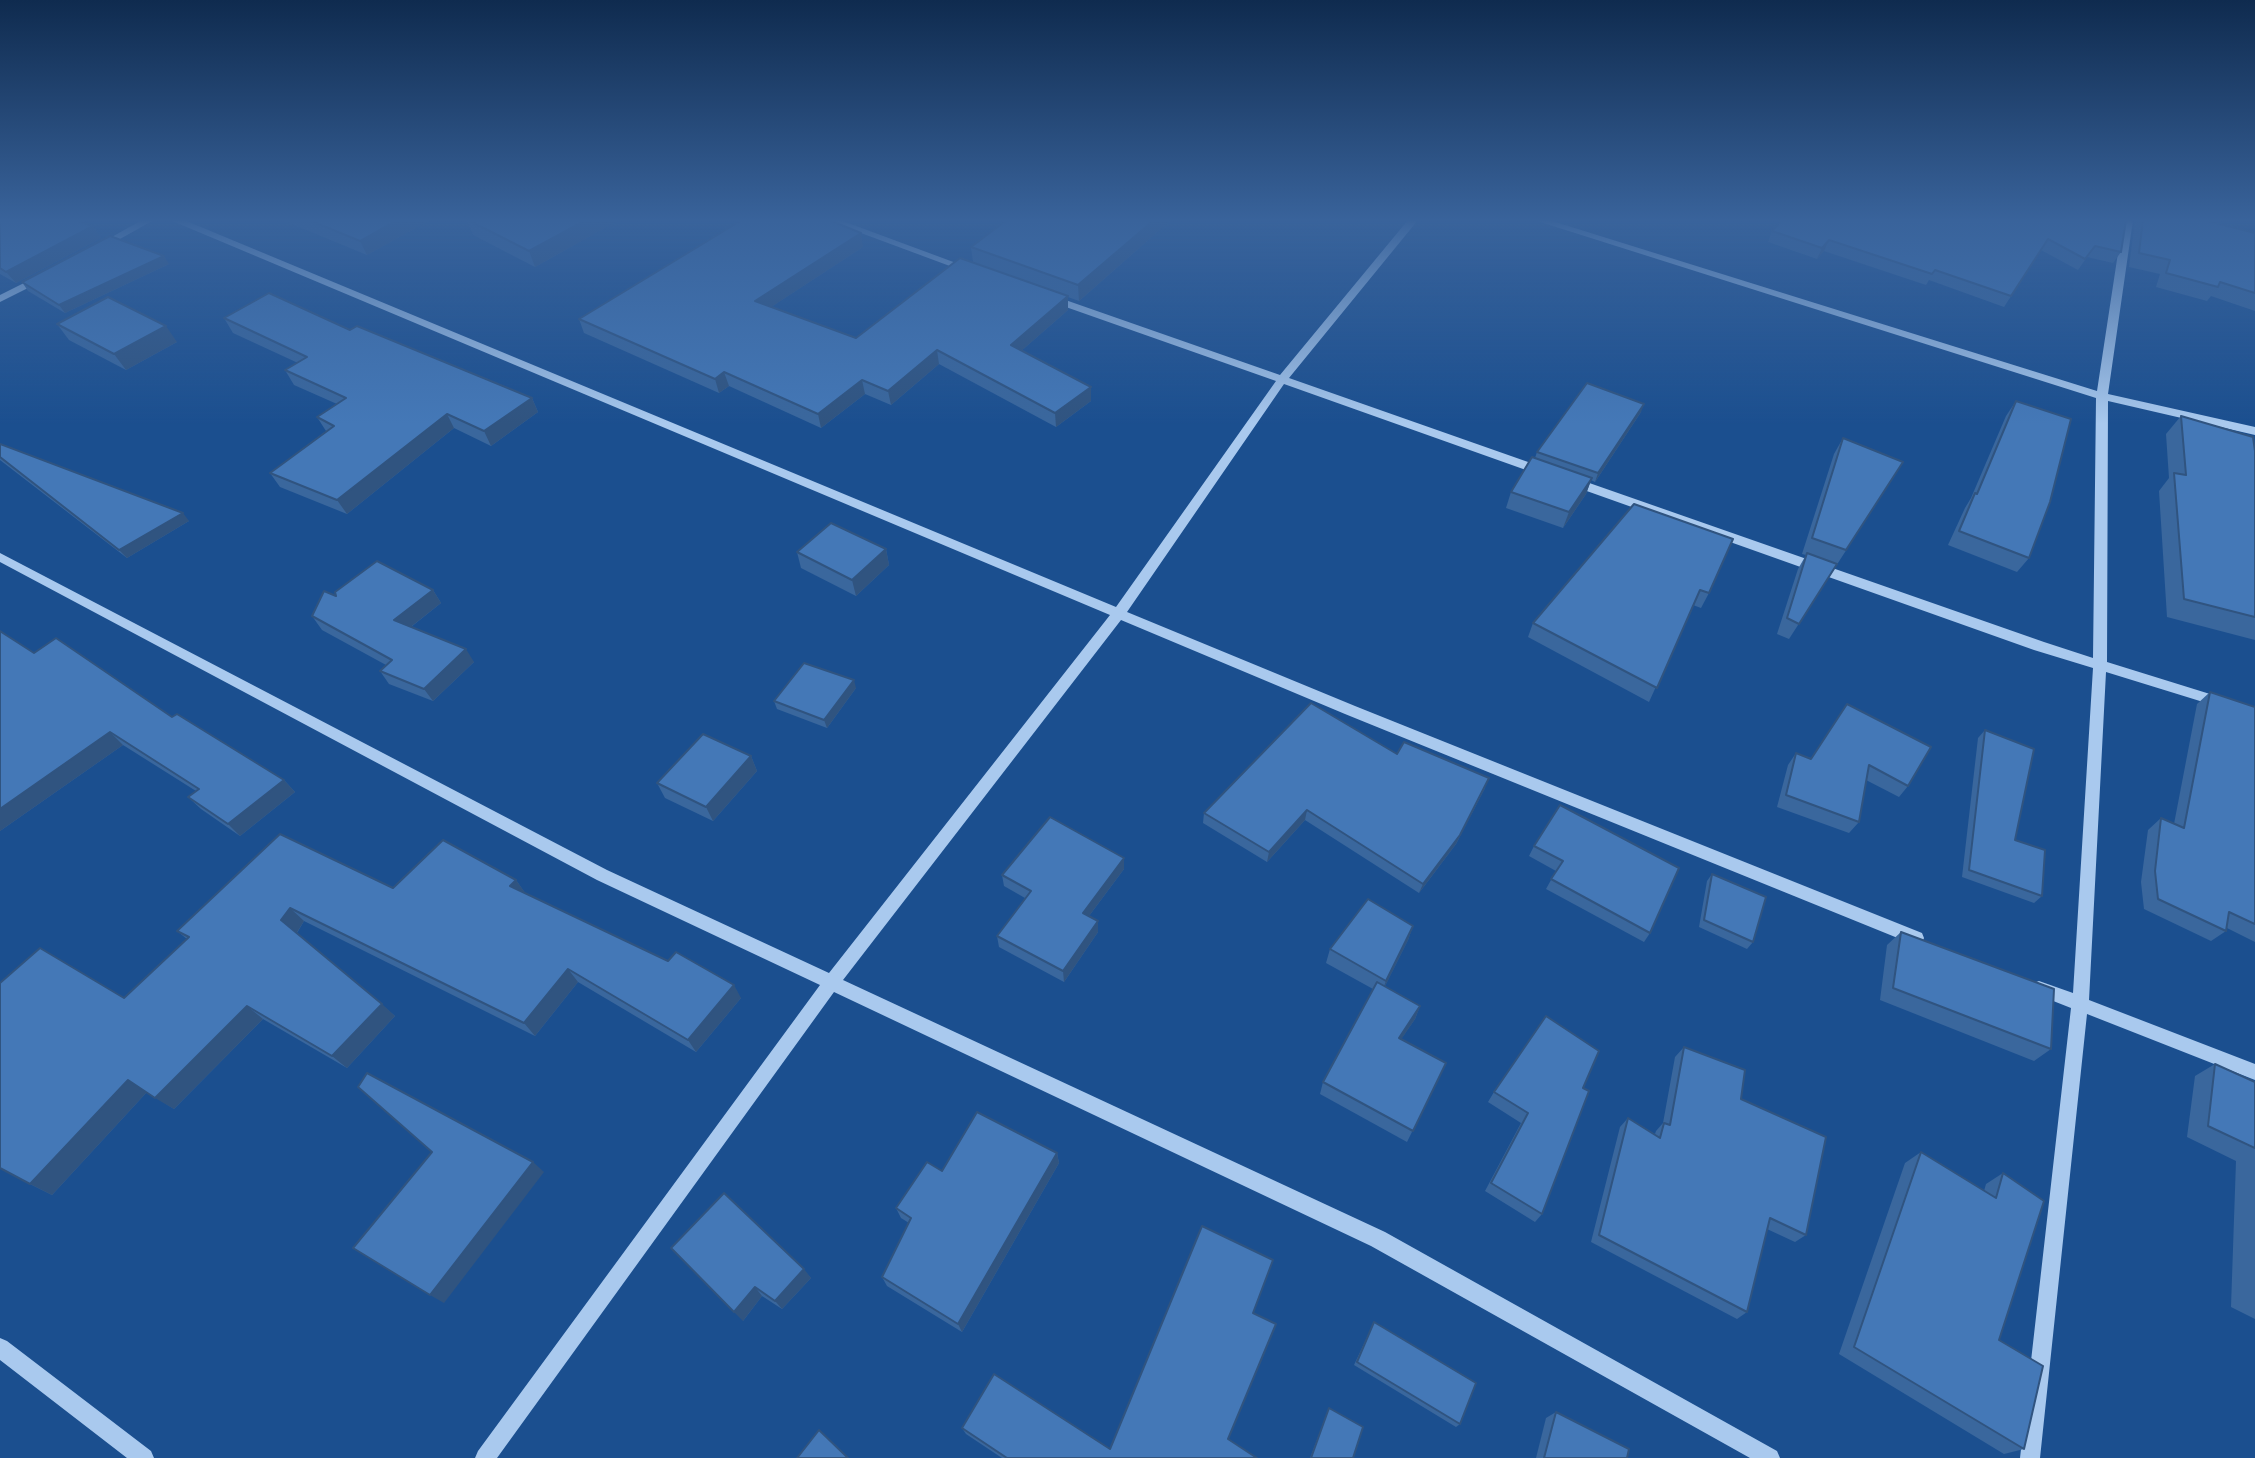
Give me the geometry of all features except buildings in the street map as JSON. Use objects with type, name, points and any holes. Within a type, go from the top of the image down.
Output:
[{"type":"street","points":[[0,299],[21,288]]},
{"type":"street","points":[[338,288],[1119,613],[1934,946]]},
{"type":"street","points":[[485,1458],[831,983],[1119,613],[1282,380],[1357,288]]},
{"type":"street","points":[[1757,288],[2102,396],[2255,431]]},
{"type":"street","points":[[2030,1458],[2080,1005],[2100,665],[2102,396],[2118,288]]},
{"type":"street","points":[[1043,295],[2039,646],[2255,713]]},
{"type":"street","points":[[0,557],[602,875],[1378,1239],[1770,1458]]},
{"type":"street","points":[[2022,981],[2255,1072]]},
{"type":"street","points":[[0,1348],[144,1458]]}]
